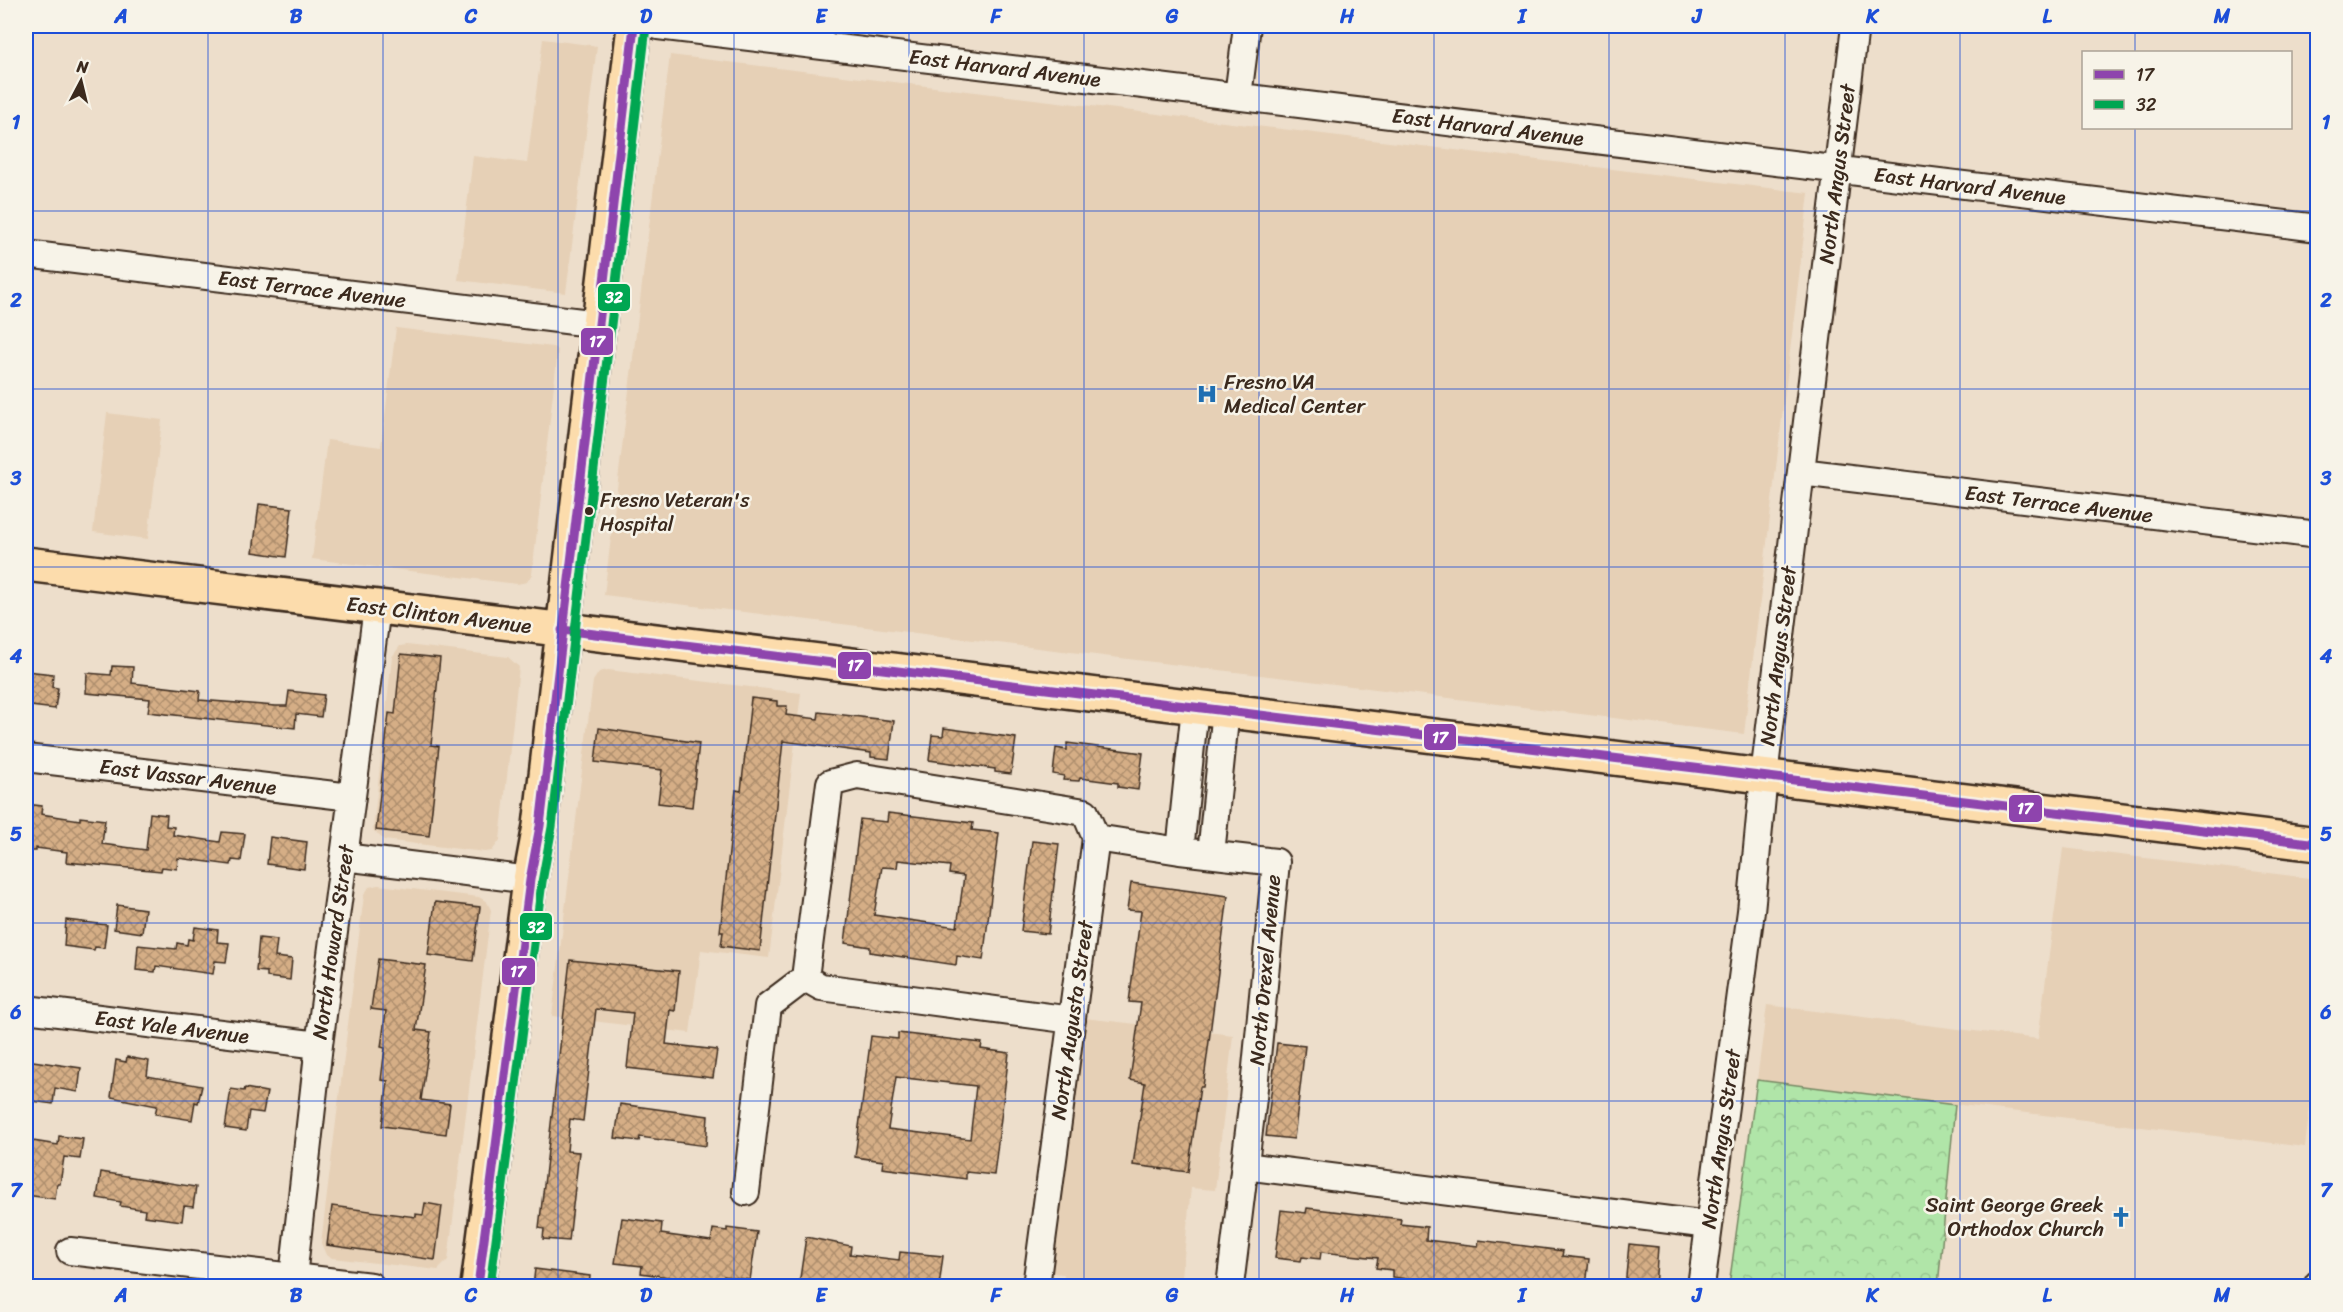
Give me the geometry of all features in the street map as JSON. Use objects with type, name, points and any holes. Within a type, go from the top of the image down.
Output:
[{"type":"main road","points":[[478,1287],[530,880],[540,826],[634,26]]},
{"type":"main road","name":"East Clinton Avenue","points":[[26,564],[2318,844]]},
{"type":"street","name":"East Harvard Avenue","points":[[658,26],[2318,228]]},
{"type":"street","points":[[1238,96],[1248,26]]},
{"type":"street","name":"North Angus Street","points":[[1701,1287],[1751,910],[1764,776],[1855,26]]},
{"type":"street","name":"East Terrace Avenue","points":[[26,254],[598,324]]},
{"type":"street","name":"East Terrace Avenue","points":[[1801,472],[2318,535]]},
{"type":"street","name":"North Howard Street","points":[[292,1277],[319,1045],[377,608]]},
{"type":"street","points":[[1180,851],[1211,709]]},
{"type":"street","points":[[746,1192],[768,1006],[805,978],[830,783],[857,776],[1085,812],[1096,837],[1211,854],[1211,709]]},
{"type":"street","name":"East Vassar Avenue","points":[[26,758],[351,797]]},
{"type":"street","name":"North Augusta Street","points":[[1036,1287],[1096,837]]},
{"type":"street","name":"North Drexel Avenue","points":[[1211,854],[1275,862],[1245,1166],[1230,1287]]},
{"type":"street","points":[[344,857],[530,880]]},
{"type":"street","points":[[805,978],[821,987],[1072,1020]]},
{"type":"street","name":"East Yale Avenue","points":[[26,1009],[319,1045]]},
{"type":"street","points":[[1245,1166],[1709,1225]]},
{"type":"street","points":[[70,1251],[370,1287]]},
{"type":"shaded area","points":[[543,39],[597,46],[566,293],[458,280],[473,156],[527,163]]},
{"type":"shaded area","name":"Fresno VA Medical Center","points":[[670,55],[1809,193],[1744,734],[604,595]]},
{"type":"shaded area","points":[[396,328],[553,347],[558,350],[532,574],[527,582],[517,584],[312,559],[327,440],[381,447]]},
{"type":"shaded area","points":[[107,413],[162,420],[148,539],[93,532]]},
{"type":"shaded area","points":[[400,646],[508,657],[519,667],[500,840],[492,851],[384,840],[373,830],[392,657]]},
{"type":"shaded area","points":[[608,670],[801,693],[769,958],[701,950],[690,1033],[552,1016],[593,681],[599,672]]},
{"type":"shaded area","points":[[2063,848],[2317,879],[2318,1040],[2305,1147],[1757,1080],[1767,1005],[2038,1039]]},
{"type":"shaded area","points":[[378,885],[479,897],[487,902],[491,910],[448,1260],[438,1270],[332,1258],[326,1255],[321,1243],[364,895],[369,887]]},
{"type":"shaded area","points":[[1084,1018],[1233,1035],[1215,1190],[1191,1188],[1181,1286],[1063,1286],[1064,1274],[1029,1271],[1057,1027]]},
{"type":"green space","points":[[1757,1080],[1955,1105],[1938,1286],[1729,1286]]},
{"type":"building","points":[[259,504],[292,508],[286,557],[253,552]]},
{"type":"building","points":[[401,654],[440,658],[431,745],[439,746],[429,836],[376,830],[389,713],[395,714]]},
{"type":"building","points":[[112,666],[133,667],[132,683],[200,691],[199,700],[287,706],[289,691],[324,695],[321,717],[296,714],[295,728],[148,712],[150,699],[86,693],[87,673],[111,675]]},
{"type":"building","points":[[26,671],[53,674],[52,687],[58,688],[55,709],[31,706],[31,702],[26,702]]},
{"type":"building","points":[[751,698],[777,701],[777,706],[787,706],[786,715],[818,719],[819,712],[894,721],[889,759],[871,757],[871,753],[783,741],[760,951],[721,946],[723,932],[720,932],[736,790],[741,791]]},
{"type":"building","points":[[599,728],[699,743],[692,807],[658,803],[662,770],[595,762]]},
{"type":"building","points":[[944,728],[1016,738],[1011,774],[995,772],[995,769],[929,760],[932,735],[943,736]]},
{"type":"building","points":[[1067,743],[1143,753],[1138,790],[1118,787],[1118,783],[1080,778],[1079,781],[1063,780],[1064,776],[1053,774],[1056,748],[1067,750]]},
{"type":"building","points":[[26,804],[42,806],[41,814],[80,820],[80,817],[105,820],[102,844],[146,850],[150,813],[167,815],[166,826],[174,827],[173,835],[220,842],[222,832],[245,834],[241,861],[232,860],[231,865],[178,858],[177,869],[162,867],[161,871],[66,862],[67,852],[36,848],[36,851],[26,851]]},
{"type":"building","points":[[888,813],[973,823],[972,830],[999,833],[983,960],[957,956],[956,965],[870,952],[870,947],[845,943],[860,819],[887,822]],"holes":[[[898,860],[950,866],[949,874],[964,876],[957,927],[874,915],[882,867],[897,868]]]},
{"type":"building","points":[[270,837],[307,842],[304,869],[267,864]]},
{"type":"building","points":[[1032,841],[1059,844],[1048,934],[1021,931]]},
{"type":"building","points":[[1131,883],[1228,896],[1203,1087],[1200,1087],[1188,1172],[1133,1165],[1145,1083],[1130,1080],[1141,1003],[1129,1002],[1141,911],[1127,910]]},
{"type":"building","points":[[435,902],[480,907],[473,961],[428,955]]},
{"type":"building","points":[[117,905],[145,909],[142,933],[114,929]]},
{"type":"building","points":[[66,920],[107,925],[104,948],[95,947],[94,950],[64,946]]},
{"type":"building","points":[[195,927],[218,930],[217,942],[229,943],[226,962],[215,961],[213,974],[156,966],[155,972],[136,970],[138,945],[176,949],[177,943],[187,945],[188,939],[193,940]]},
{"type":"building","points":[[259,938],[277,940],[275,957],[292,959],[290,980],[267,977],[267,972],[256,971]]},
{"type":"building","points":[[378,959],[426,965],[416,1030],[431,1032],[421,1100],[450,1104],[446,1134],[382,1126],[388,1081],[381,1080],[385,1048],[381,1047],[386,1011],[371,1009]]},
{"type":"building","points":[[570,960],[679,971],[675,1011],[670,1010],[666,1044],[717,1050],[713,1078],[627,1068],[633,1013],[596,1009],[583,1121],[570,1119],[567,1151],[579,1152],[569,1241],[543,1239],[544,1229],[539,1228]]},
{"type":"building","points":[[898,1033],[982,1043],[981,1049],[1009,1053],[994,1175],[966,1172],[966,1179],[882,1168],[883,1161],[855,1157],[871,1036],[898,1039]],"holes":[[[896,1077],[976,1086],[970,1139],[888,1129]]]},
{"type":"building","points":[[1277,1043],[1305,1046],[1294,1139],[1266,1136]]},
{"type":"building","points":[[127,1057],[149,1061],[147,1076],[202,1086],[198,1103],[195,1102],[192,1120],[155,1114],[157,1106],[111,1097],[116,1060],[126,1062]]},
{"type":"building","points":[[26,1060],[81,1068],[78,1092],[55,1088],[53,1104],[26,1100]]},
{"type":"building","points":[[245,1088],[267,1092],[263,1113],[249,1111],[246,1131],[225,1128],[231,1089],[244,1091]]},
{"type":"building","points":[[620,1104],[708,1116],[706,1146],[640,1137],[639,1141],[615,1138]]},
{"type":"building","points":[[59,1136],[83,1139],[80,1159],[64,1157],[55,1199],[26,1195],[26,1140],[58,1145]]},
{"type":"building","points":[[101,1172],[196,1187],[193,1207],[184,1206],[182,1221],[144,1216],[145,1210],[120,1206],[121,1202],[97,1198]]},
{"type":"building","points":[[425,1203],[442,1206],[435,1260],[327,1245],[332,1206],[416,1217],[416,1214],[423,1215]]},
{"type":"building","points":[[1307,1208],[1401,1219],[1400,1224],[1427,1227],[1426,1240],[1478,1246],[1479,1240],[1563,1251],[1562,1256],[1589,1259],[1586,1287],[1492,1284],[1492,1287],[1445,1287],[1445,1284],[1392,1277],[1392,1270],[1376,1268],[1378,1258],[1321,1252],[1320,1259],[1302,1257],[1301,1261],[1275,1258],[1281,1210],[1306,1213]]},
{"type":"building","points":[[622,1218],[662,1223],[661,1234],[711,1241],[713,1229],[727,1231],[727,1228],[757,1232],[750,1280],[724,1276],[723,1285],[641,1273],[642,1266],[615,1263]]},
{"type":"building","points":[[806,1237],[851,1246],[850,1254],[899,1260],[900,1252],[943,1256],[939,1287],[799,1285]]},
{"type":"building","points":[[1629,1244],[1658,1247],[1655,1287],[1625,1287]]},
{"type":"building","points":[[535,1269],[590,1276],[589,1287],[533,1287]]},
{"type":"transit line","name":"17","points":[[478,1286],[530,880],[540,826],[634,26]]},
{"type":"transit line","name":"32","points":[[490,1286],[542,882],[552,827],[646,27]]},
{"type":"transit line","name":"17","points":[[562,630],[2318,844]]},
{"type":"place","name":"Fresno VA Medical Center","points":[[1207,394]]},
{"type":"place","name":"Fresno Veteran's Hospital","points":[[589,511]]},
{"type":"place","name":"Saint George Greek Orthodox Church","points":[[2121,1217]]}]
